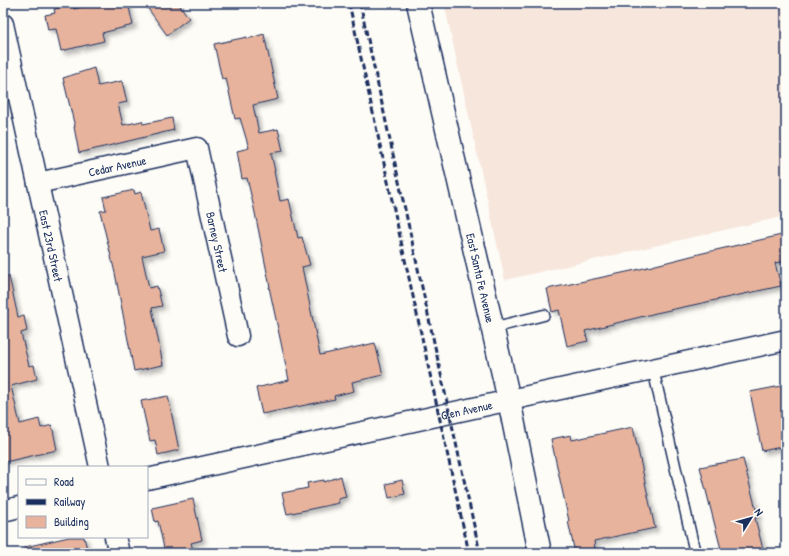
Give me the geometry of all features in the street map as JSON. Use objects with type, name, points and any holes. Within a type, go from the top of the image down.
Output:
[{"type":"street","name":"East Santa Fe Avenue","points":[[418,3],[509,400],[540,553]]},
{"type":"street","name":"East 23rd Street","points":[[3,24],[100,466]]},
{"type":"street","name":"Cedar Avenue","points":[[38,183],[197,148]]},
{"type":"street","name":"Barney Street","points":[[197,148],[238,336]]},
{"type":"street","name":"Glen Avenue","points":[[148,479],[786,340]]},
{"type":"street","points":[[3,510],[18,507]]},
{"type":"street","points":[[116,538],[119,553]]},
{"type":"lane","points":[[492,328],[544,315]]},
{"type":"lane","points":[[652,369],[695,553]]},
{"type":"shaded area","points":[[444,3],[786,3],[786,216],[505,280]]},
{"type":"building","points":[[96,3],[128,3],[133,25],[102,33],[104,41],[61,51],[56,29],[48,30],[45,15],[55,13],[54,9],[73,5],[74,9]]},
{"type":"building","points":[[144,3],[178,3],[189,18],[167,35]]},
{"type":"building","points":[[264,34],[278,99],[253,105],[259,133],[278,129],[283,151],[271,153],[274,171],[280,201],[289,199],[298,238],[302,237],[310,265],[302,267],[320,355],[375,343],[383,375],[352,382],[354,391],[334,396],[335,399],[262,414],[256,388],[289,380],[254,208],[247,178],[242,179],[237,151],[249,148],[240,118],[235,119],[226,78],[222,79],[214,44],[247,37],[247,39]]},
{"type":"building","points":[[94,68],[98,86],[122,81],[127,102],[118,104],[123,125],[142,121],[143,124],[172,118],[174,130],[79,153],[75,127],[63,78]]},
{"type":"building","points":[[134,190],[135,194],[141,192],[150,231],[159,229],[164,251],[142,256],[149,288],[157,286],[162,306],[152,308],[163,365],[134,371],[115,273],[100,211],[106,210],[103,197]]},
{"type":"building","points":[[786,234],[786,261],[775,263],[781,286],[656,313],[585,331],[588,341],[567,346],[559,310],[552,312],[547,289],[636,270]]},
{"type":"building","points":[[9,276],[18,317],[24,316],[27,331],[21,333],[29,366],[34,365],[37,379],[11,386],[20,424],[39,419],[41,428],[52,425],[57,450],[5,462],[3,450],[3,277]]},
{"type":"building","points":[[786,385],[786,446],[762,451],[750,392]]},
{"type":"building","points":[[168,396],[179,450],[158,455],[155,440],[150,441],[141,401]]},
{"type":"building","points":[[633,427],[655,528],[594,541],[595,549],[575,553],[551,439],[571,435],[572,440]]},
{"type":"building","points":[[743,459],[758,517],[755,518],[764,553],[722,553],[700,467]]},
{"type":"building","points":[[341,476],[346,497],[338,499],[339,503],[287,514],[282,493],[308,488],[307,483],[324,480],[324,482]]},
{"type":"building","points":[[402,480],[405,494],[389,498],[386,484]]},
{"type":"building","points":[[193,499],[202,540],[191,543],[194,553],[165,553],[158,521],[155,522],[152,508]]},
{"type":"building","points":[[65,538],[84,538],[88,553],[26,553],[25,547]]},
{"type":"railway","points":[[349,3],[469,553]]},
{"type":"railway","points":[[360,3],[480,553]]}]
